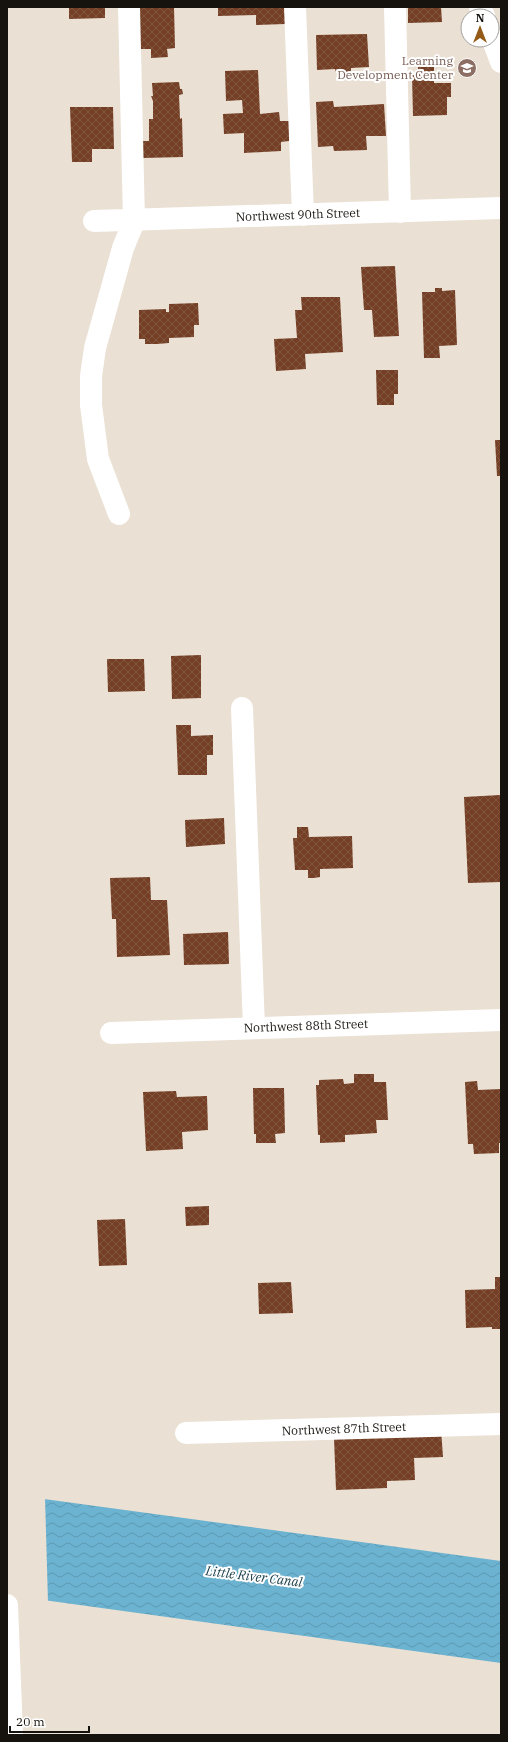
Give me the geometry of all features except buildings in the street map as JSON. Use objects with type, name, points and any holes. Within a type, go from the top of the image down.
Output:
[{"type":"main road","points":[[119,514],[98,459],[91,405],[91,376],[95,348],[103,319],[123,248],[134,221],[129,7]]},
{"type":"main road","points":[[295,7],[303,215]]},
{"type":"main road","points":[[395,7],[400,212]]},
{"type":"main road","points":[[496,48],[501,62]]},
{"type":"main road","name":"Northwest 90th Street","points":[[94,221],[134,221],[501,208]]},
{"type":"main road","points":[[242,708],[254,1028]]},
{"type":"main road","name":"Northwest 88th Street","points":[[111,1033],[501,1020]]},
{"type":"main road","name":"Northwest 87th Street","points":[[186,1433],[501,1424]]},
{"type":"main road","points":[[7,1606],[12,1735]]},
{"type":"water","name":"Little River Canal","points":[[7,1494],[501,1561],[501,1663],[7,1595]]},
{"type":"pier","points":[[7,1492],[45,1497],[48,1602],[7,1597]]},
{"type":"place","name":"Learning Development Center","points":[[467,68]]}]
